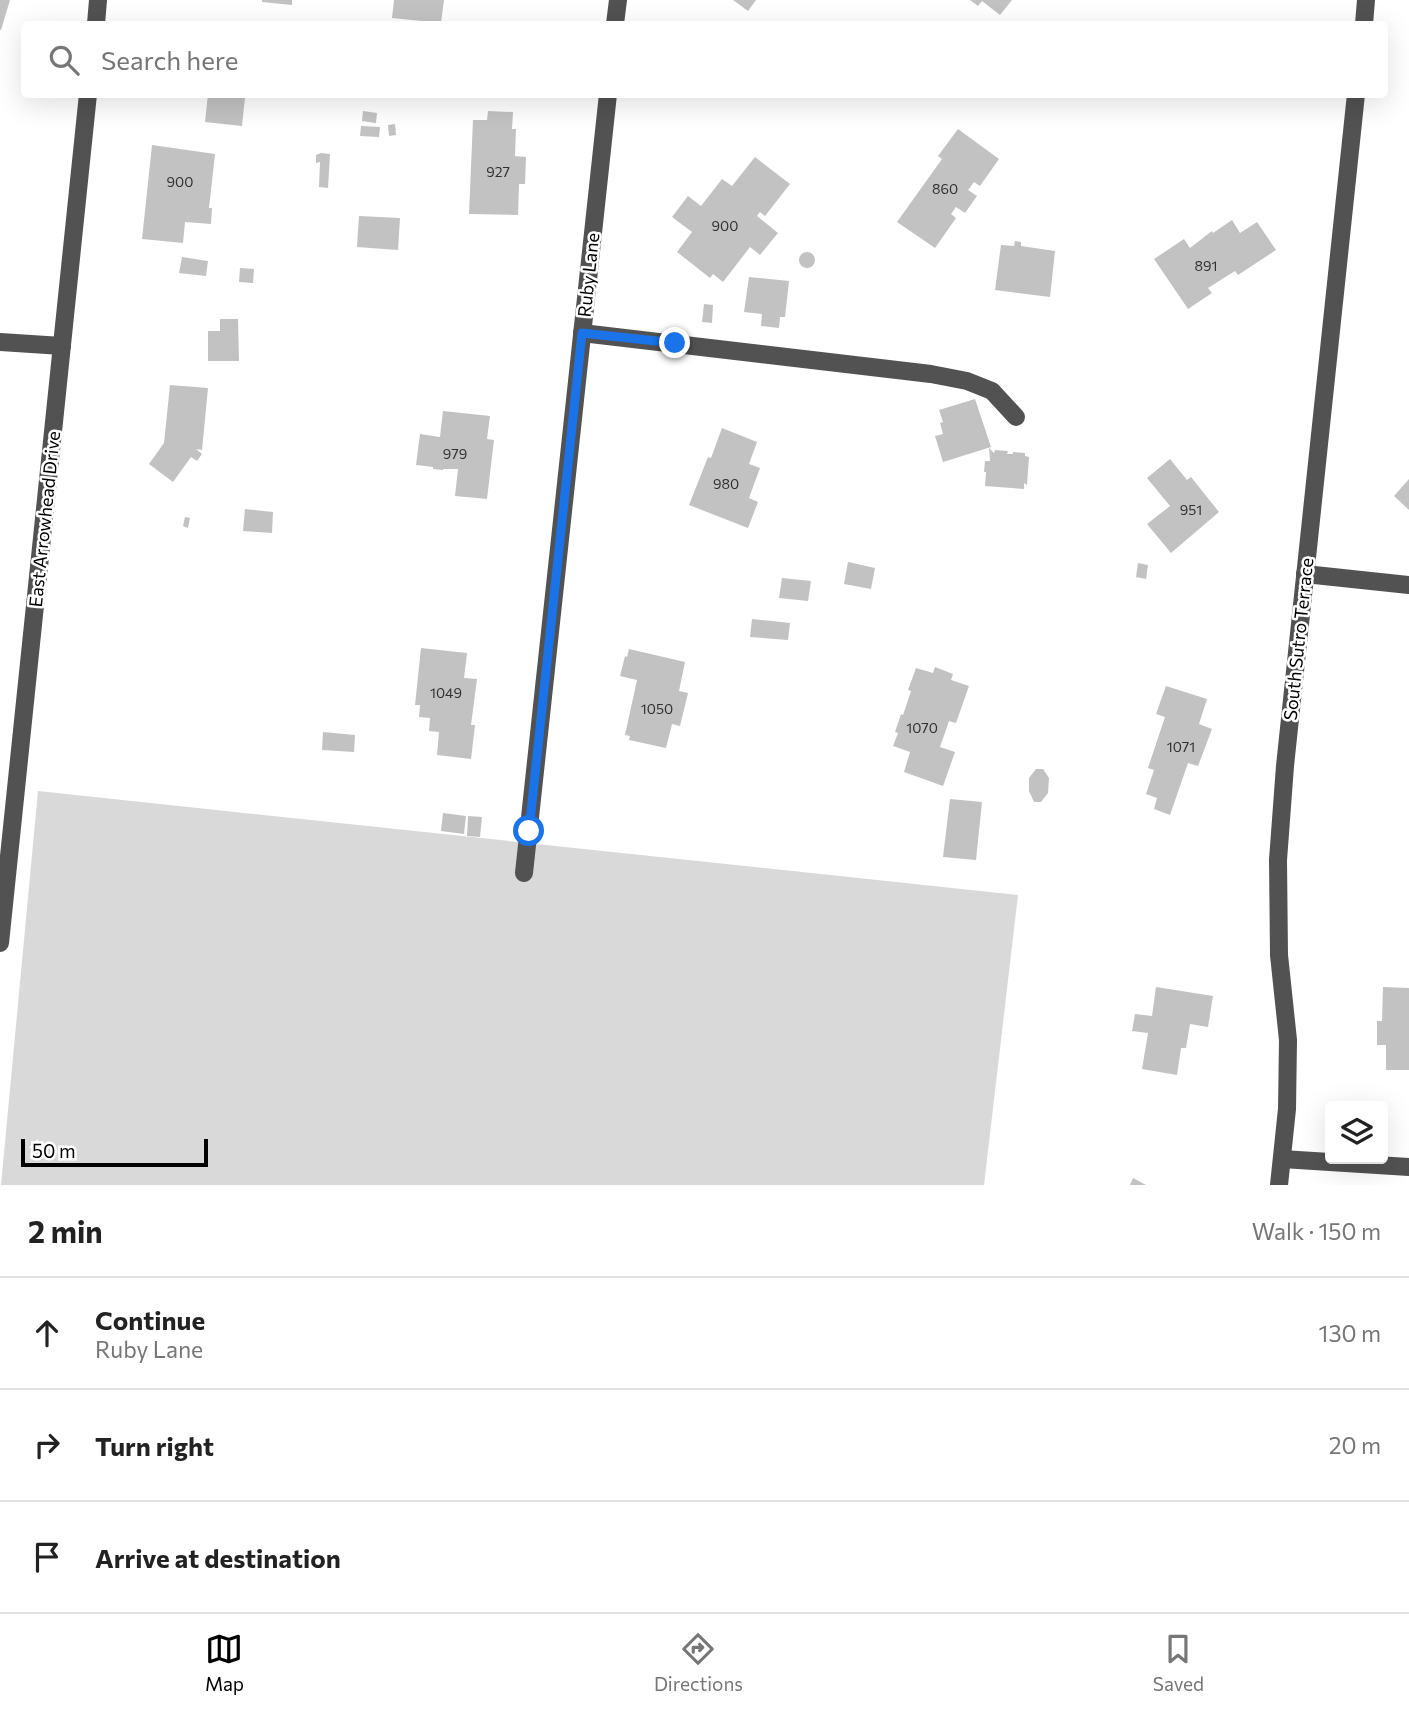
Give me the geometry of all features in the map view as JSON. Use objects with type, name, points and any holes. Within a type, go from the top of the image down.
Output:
[{"type":"street","points":[[96,21],[98,0]]},
{"type":"street","points":[[615,21],[618,0]]},
{"type":"street","points":[[1364,21],[1366,0]]},
{"type":"street","name":"East Arrowhead Drive","points":[[0,943],[88,98]]},
{"type":"street","name":"Ruby Lane","points":[[524,873],[607,98]]},
{"type":"street","name":"South Sutro Terrace","points":[[1279,1185],[1287,1110],[1288,1040],[1279,955],[1278,860],[1285,766],[1356,98]]},
{"type":"street","points":[[582,333],[931,374],[967,381],[992,391],[1016,417]]},
{"type":"street","points":[[0,342],[62,346]]},
{"type":"street","points":[[1305,574],[1409,585]]},
{"type":"street","points":[[1282,1158],[1409,1167]]},
{"type":"shaded area","points":[[38,791],[1018,895],[984,1185],[1,1185]]},
{"type":"building","points":[[0,0],[10,0],[1,30],[0,30]]},
{"type":"building","points":[[292,0],[292,5],[262,2]]},
{"type":"building","points":[[394,0],[444,0],[441,21],[392,18]]},
{"type":"building","points":[[733,0],[756,0],[748,11]]},
{"type":"building","points":[[970,0],[1012,0],[1000,15],[982,1],[978,6]]},
{"type":"building","points":[[208,98],[245,98],[242,126],[205,122]]},
{"type":"building","points":[[363,111],[377,113],[376,123],[362,121]]},
{"type":"building","points":[[488,111],[513,112],[512,129],[516,129],[515,156],[526,157],[525,184],[519,184],[518,215],[469,214],[473,120],[487,120]]},
{"type":"building","points":[[395,124],[396,135],[389,136],[388,125]]},
{"type":"building","points":[[361,126],[380,127],[379,137],[360,136]]},
{"type":"building","points":[[958,129],[999,159],[980,186],[974,182],[968,190],[977,196],[965,213],[956,207],[951,214],[956,218],[935,248],[897,222],[942,159],[938,156]]},
{"type":"building","points":[[152,145],[215,154],[209,208],[212,208],[211,224],[185,222],[183,243],[142,239]]},
{"type":"building","points":[[330,154],[328,188],[319,187],[320,162],[316,163],[316,155]]},
{"type":"building","points":[[755,157],[790,184],[765,216],[760,212],[757,216],[778,233],[760,255],[750,247],[723,282],[713,274],[710,278],[677,252],[692,232],[672,217],[688,196],[701,206],[722,179],[732,186]]},
{"type":"building","points":[[359,216],[400,218],[398,250],[357,247]]},
{"type":"building","points":[[1232,220],[1240,233],[1257,222],[1276,250],[1238,275],[1235,271],[1208,288],[1212,293],[1188,309],[1154,259],[1184,239],[1190,248]]},
{"type":"building","points":[[1015,241],[1021,242],[1021,246],[1055,251],[1050,297],[995,290],[1001,245],[1014,246]]},
{"type":"building","points":[[807,252],[813,254],[813,266],[807,268],[801,266],[799,260],[801,254]]},
{"type":"building","points":[[182,257],[208,261],[206,276],[179,273]]},
{"type":"building","points":[[240,268],[254,269],[253,283],[239,282]]},
{"type":"building","points":[[749,277],[789,281],[785,317],[780,317],[779,328],[761,326],[762,314],[744,312]]},
{"type":"building","points":[[704,304],[713,305],[712,323],[702,322]]},
{"type":"building","points":[[220,319],[238,319],[239,361],[208,361],[208,331],[220,331]]},
{"type":"building","points":[[170,385],[208,388],[202,450],[196,449],[202,454],[197,461],[191,457],[173,482],[149,464],[164,443]]},
{"type":"building","points":[[975,399],[991,447],[943,462],[935,436],[943,434],[939,410]]},
{"type":"building","points":[[443,411],[490,416],[487,439],[494,440],[487,499],[455,496],[458,469],[443,470],[416,465],[420,434],[440,437]]},
{"type":"building","points":[[722,428],[757,442],[749,464],[760,468],[749,498],[758,502],[748,528],[689,505]]},
{"type":"building","points":[[989,448],[994,453],[995,450],[1008,451],[1007,454],[1025,453],[1025,456],[1029,457],[1027,485],[1024,483],[1024,489],[985,486],[985,461],[990,461]]},
{"type":"building","points":[[1170,459],[1187,480],[1191,477],[1219,512],[1171,553],[1147,524],[1170,506],[1147,478]]},
{"type":"building","points":[[1409,479],[1409,510],[1394,496]]},
{"type":"building","points":[[245,509],[273,512],[272,533],[243,531]]},
{"type":"building","points":[[185,517],[190,518],[188,528],[183,526]]},
{"type":"building","points":[[848,562],[875,568],[871,589],[844,584]]},
{"type":"building","points":[[1138,563],[1148,565],[1146,579],[1136,577]]},
{"type":"building","points":[[782,578],[811,581],[808,601],[779,598]]},
{"type":"building","points":[[752,619],[790,623],[788,640],[750,637]]},
{"type":"building","points":[[421,648],[467,653],[464,678],[477,679],[471,725],[475,725],[471,759],[437,755],[439,732],[429,731],[430,718],[419,717],[420,705],[415,705]]},
{"type":"building","points":[[629,649],[685,662],[679,691],[688,693],[680,726],[672,724],[666,748],[629,740],[630,736],[625,735],[637,680],[620,676]]},
{"type":"building","points":[[935,667],[953,674],[951,680],[969,686],[956,723],[949,721],[940,747],[955,752],[943,786],[904,772],[910,752],[893,746],[916,668],[933,673]]},
{"type":"building","points":[[1166,686],[1207,699],[1199,724],[1212,729],[1198,766],[1188,763],[1170,815],[1154,809],[1157,798],[1146,794],[1154,770],[1148,768],[1165,717],[1156,714]]},
{"type":"building","points":[[323,732],[355,735],[354,752],[322,750]]},
{"type":"building","points":[[1036,769],[1043,769],[1049,778],[1048,793],[1041,802],[1034,802],[1029,791],[1029,778]]},
{"type":"building","points":[[950,799],[982,802],[976,860],[943,857]]},
{"type":"building","points":[[443,813],[466,816],[464,834],[441,831]]},
{"type":"building","points":[[468,816],[482,817],[480,837],[467,836]]},
{"type":"building","points":[[1156,987],[1213,996],[1208,1027],[1190,1024],[1186,1048],[1181,1048],[1177,1075],[1142,1069],[1148,1033],[1132,1031],[1135,1014],[1152,1016]]},
{"type":"building","points":[[1383,987],[1409,988],[1409,1070],[1386,1070],[1386,1045],[1377,1045],[1377,1021],[1382,1021]]},
{"type":"building","points":[[1133,1178],[1146,1185],[1130,1185]]},
{"type":"route","points":[[529,831],[582,333],[675,343]]}]
